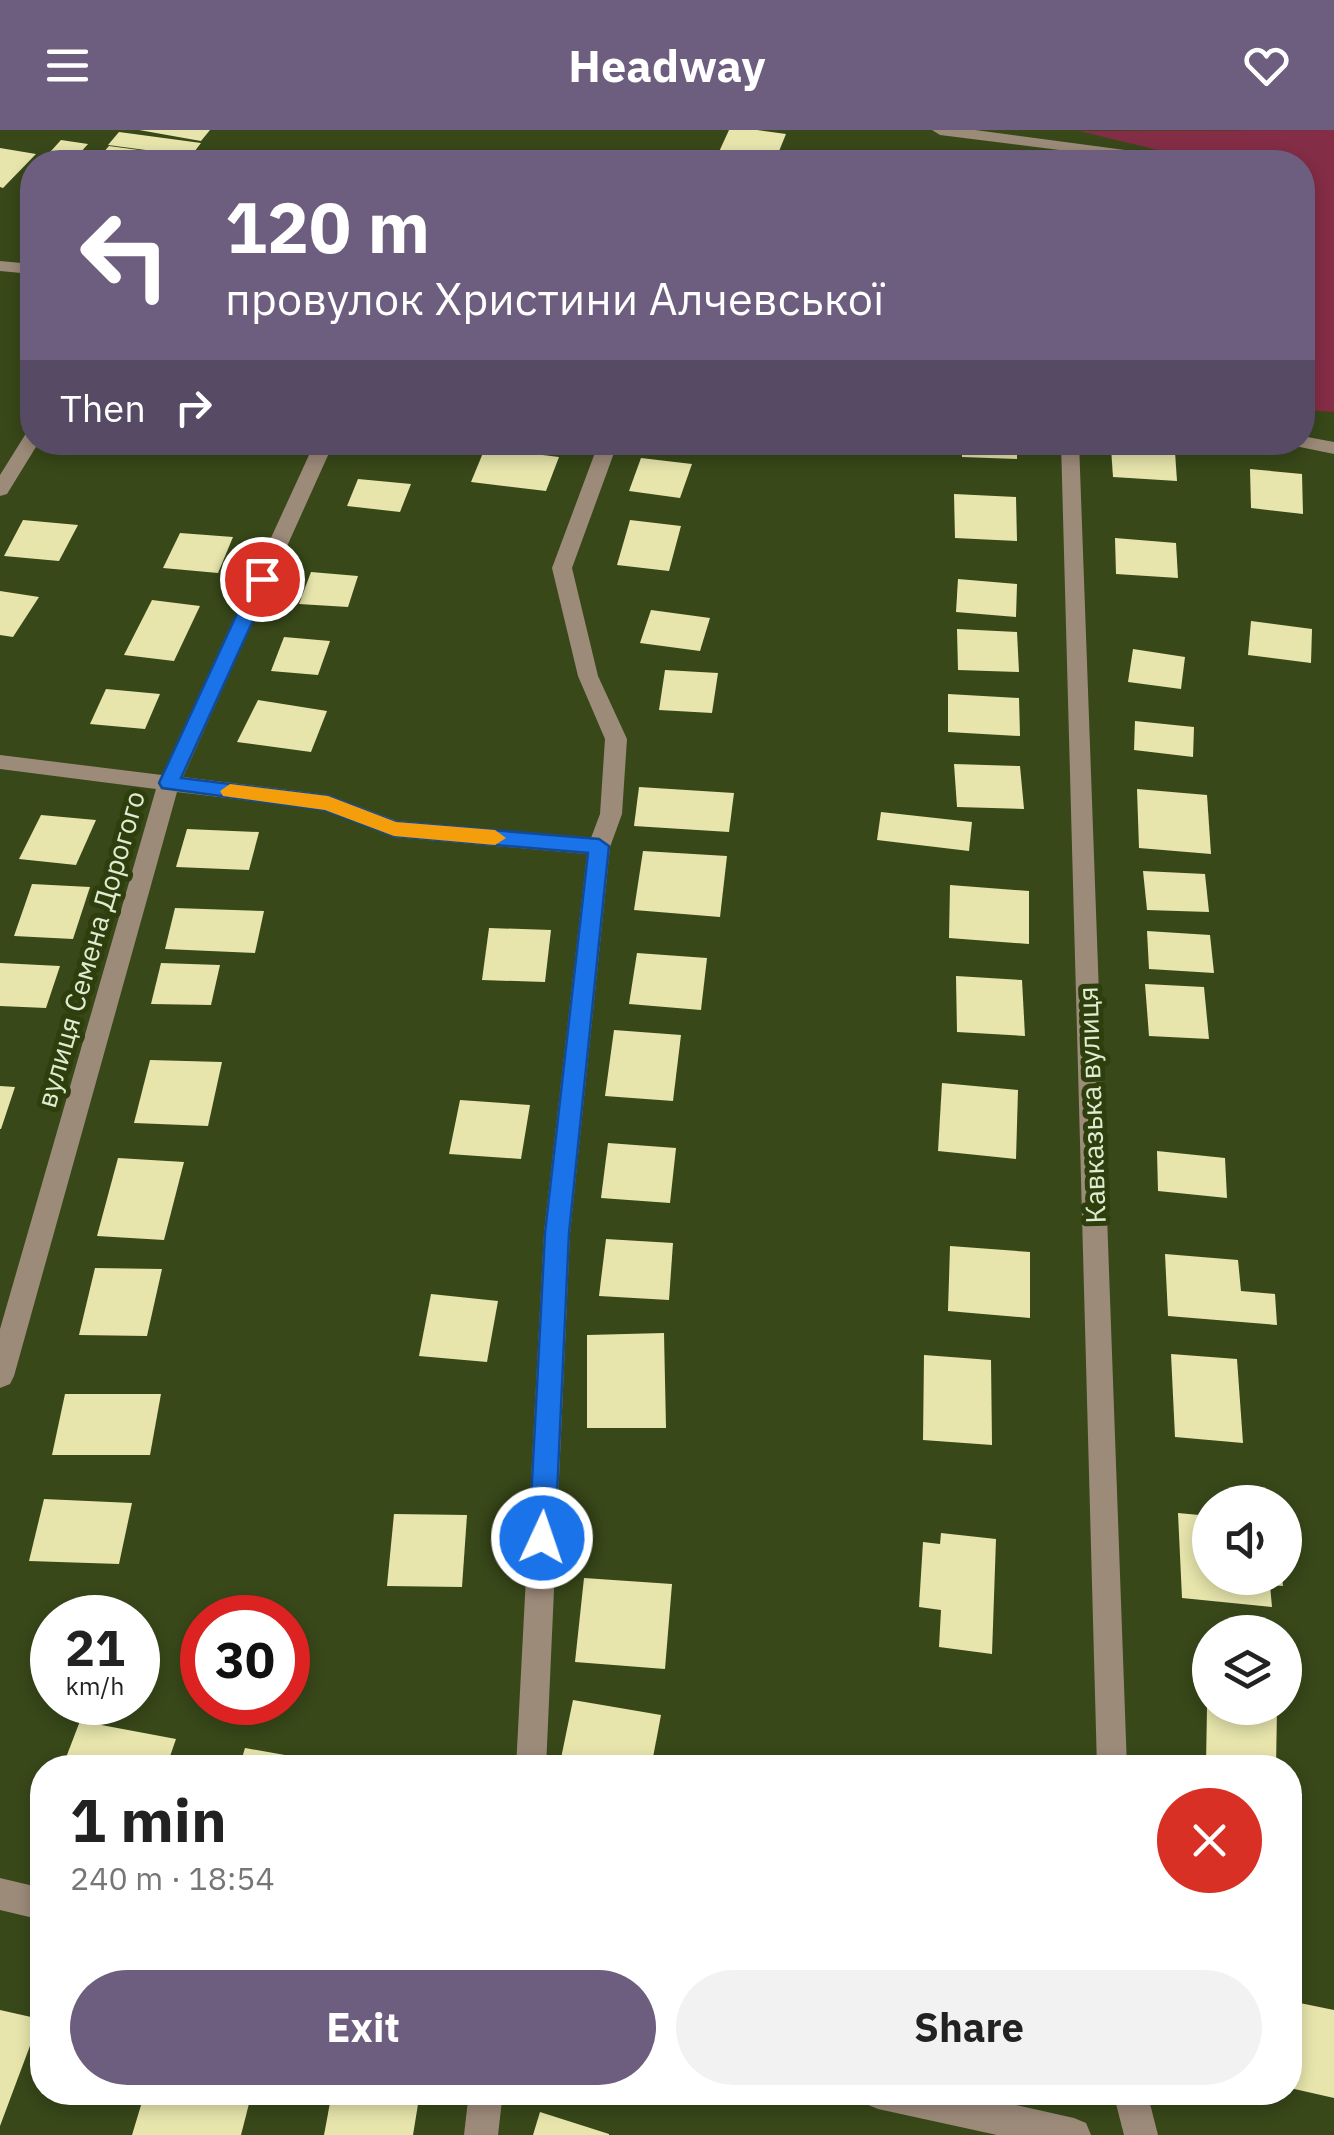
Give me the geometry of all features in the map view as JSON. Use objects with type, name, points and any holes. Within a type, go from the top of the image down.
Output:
[{"type":"street","points":[[940,130],[1075,150]]},
{"type":"street","points":[[0,490],[22,455]]},
{"type":"street","name":"вулиця Семена Дорогого","points":[[0,1376],[169,783],[319,455]]},
{"type":"street","points":[[532,1755],[557,1233],[599,846],[611,814],[616,739],[588,676],[562,568],[604,455]]},
{"type":"street","name":"Кавказька вулиця","points":[[1070,455],[1112,1755]]},
{"type":"street","points":[[0,762],[328,803],[394,829],[599,846]]},
{"type":"street","points":[[0,1894],[30,1901]]},
{"type":"street","points":[[481,2135],[484,2105]]},
{"type":"street","points":[[937,2105],[1074,2135]]},
{"type":"street","points":[[1133,2105],[1141,2135]]},
{"type":"shaded area","points":[[1334,130],[1334,412],[1315,411],[1315,150],[1158,150],[1079,131]]},
{"type":"building","points":[[139,130],[210,130],[201,141]]},
{"type":"building","points":[[729,130],[786,134],[779,150],[720,150]]},
{"type":"building","points":[[119,132],[201,143],[196,150],[108,145]]},
{"type":"building","points":[[61,140],[88,144],[83,150],[52,150]]},
{"type":"building","points":[[109,146],[138,150],[106,150]]},
{"type":"building","points":[[0,148],[20,151],[20,170],[0,187]]},
{"type":"building","points":[[482,455],[559,457],[546,491],[471,482]]},
{"type":"building","points":[[1017,455],[1017,459],[962,457]]},
{"type":"building","points":[[1111,455],[1175,455],[1177,481],[1113,477]]},
{"type":"building","points":[[641,458],[692,464],[680,498],[629,491]]},
{"type":"building","points":[[1250,469],[1302,474],[1303,514],[1251,508]]},
{"type":"building","points":[[358,479],[411,484],[400,512],[347,506]]},
{"type":"building","points":[[954,494],[1016,497],[1017,541],[955,538]]},
{"type":"building","points":[[23,520],[78,525],[59,561],[4,556]]},
{"type":"building","points":[[630,520],[681,526],[669,571],[617,565]]},
{"type":"building","points":[[180,533],[233,537],[218,573],[163,568]]},
{"type":"building","points":[[1115,538],[1176,543],[1178,578],[1116,574]]},
{"type":"building","points":[[311,572],[358,576],[348,607],[299,604]]},
{"type":"building","points":[[958,579],[1017,584],[1016,617],[956,612]]},
{"type":"building","points":[[0,591],[39,597],[13,637],[0,635]]},
{"type":"building","points":[[152,600],[200,606],[174,661],[124,655]]},
{"type":"building","points":[[651,610],[710,618],[700,651],[640,643]]},
{"type":"building","points":[[1251,621],[1312,629],[1311,663],[1248,655]]},
{"type":"building","points":[[957,629],[1017,632],[1019,672],[958,670]]},
{"type":"building","points":[[284,637],[330,641],[318,675],[271,671]]},
{"type":"building","points":[[1133,649],[1185,657],[1181,689],[1128,682]]},
{"type":"building","points":[[665,670],[718,673],[712,713],[659,710]]},
{"type":"building","points":[[106,689],[160,694],[145,729],[90,724]]},
{"type":"building","points":[[948,694],[1019,698],[1020,736],[948,732]]},
{"type":"building","points":[[258,700],[327,711],[311,752],[237,742]]},
{"type":"building","points":[[1135,721],[1194,727],[1193,757],[1134,750]]},
{"type":"building","points":[[954,764],[1020,766],[1024,809],[957,807]]},
{"type":"building","points":[[639,787],[734,793],[729,832],[634,826]]},
{"type":"building","points":[[1137,789],[1207,795],[1211,854],[1139,848]]},
{"type":"building","points":[[881,812],[972,822],[969,851],[877,840]]},
{"type":"building","points":[[41,815],[96,820],[76,865],[19,859]]},
{"type":"building","points":[[187,829],[259,832],[249,870],[176,867]]},
{"type":"building","points":[[643,851],[727,856],[720,917],[634,910]]},
{"type":"building","points":[[1143,871],[1205,874],[1209,912],[1147,910]]},
{"type":"building","points":[[32,884],[90,887],[73,939],[14,936]]},
{"type":"building","points":[[950,885],[1029,891],[1029,944],[949,938]]},
{"type":"building","points":[[175,908],[264,911],[255,953],[165,949]]},
{"type":"building","points":[[489,928],[551,930],[545,982],[482,980]]},
{"type":"building","points":[[1147,931],[1210,935],[1214,973],[1149,969]]},
{"type":"building","points":[[637,953],[707,958],[701,1010],[629,1004]]},
{"type":"building","points":[[0,963],[60,966],[46,1008],[0,1006]]},
{"type":"building","points":[[161,963],[220,965],[211,1005],[151,1004]]},
{"type":"building","points":[[956,976],[1022,980],[1025,1036],[957,1032]]},
{"type":"building","points":[[1145,984],[1204,987],[1209,1039],[1149,1036]]},
{"type":"building","points":[[614,1030],[681,1035],[673,1101],[605,1096]]},
{"type":"building","points":[[150,1060],[222,1062],[208,1126],[134,1123]]},
{"type":"building","points":[[942,1083],[1018,1090],[1016,1159],[938,1151]]},
{"type":"building","points":[[0,1086],[15,1087],[1,1129],[0,1129]]},
{"type":"building","points":[[460,1100],[530,1105],[521,1159],[449,1154]]},
{"type":"building","points":[[608,1143],[676,1148],[670,1203],[601,1198]]},
{"type":"building","points":[[1157,1151],[1225,1158],[1227,1198],[1158,1191]]},
{"type":"building","points":[[118,1158],[184,1162],[164,1240],[97,1236]]},
{"type":"building","points":[[606,1239],[673,1243],[669,1300],[599,1296]]},
{"type":"building","points":[[950,1246],[1030,1252],[1030,1318],[948,1311]]},
{"type":"building","points":[[1165,1254],[1238,1260],[1241,1291],[1275,1294],[1277,1325],[1168,1316]]},
{"type":"building","points":[[95,1268],[162,1269],[147,1336],[79,1335]]},
{"type":"building","points":[[431,1294],[498,1301],[487,1362],[419,1356]]},
{"type":"building","points":[[664,1333],[666,1428],[587,1428],[587,1335]]},
{"type":"building","points":[[1171,1354],[1237,1359],[1243,1443],[1175,1437]]},
{"type":"building","points":[[924,1355],[991,1360],[992,1445],[923,1440]]},
{"type":"building","points":[[65,1394],[161,1394],[150,1455],[52,1455]]},
{"type":"building","points":[[44,1499],[132,1503],[119,1564],[29,1561]]},
{"type":"building","points":[[1178,1513],[1192,1514],[1192,1595],[1271,1595],[1272,1607],[1182,1598]]},
{"type":"building","points":[[394,1514],[467,1515],[462,1587],[387,1586]]},
{"type":"building","points":[[941,1533],[996,1539],[992,1654],[939,1647],[941,1610],[919,1607],[923,1542],[940,1544]]},
{"type":"building","points":[[584,1578],[672,1584],[665,1669],[575,1662]]},
{"type":"building","points":[[573,1700],[661,1715],[653,1755],[562,1755]]},
{"type":"building","points":[[78,1725],[101,1725],[176,1739],[170,1755],[67,1755]]},
{"type":"building","points":[[1207,1725],[1277,1725],[1276,1755],[1206,1755]]},
{"type":"building","points":[[245,1748],[284,1755],[243,1755]]},
{"type":"building","points":[[1302,2003],[1334,2010],[1334,2098],[1302,2091]]},
{"type":"building","points":[[0,2010],[30,2017],[30,2046],[0,2126]]},
{"type":"building","points":[[141,2105],[249,2105],[241,2135],[132,2135]]},
{"type":"building","points":[[330,2105],[418,2105],[413,2135],[324,2135]]},
{"type":"building","points":[[540,2112],[609,2134],[609,2135],[533,2135]]},
{"type":"slow traffic","points":[[230,791],[328,803],[394,829],[495,838]]},
{"type":"route","points":[[262,579],[169,783],[328,803],[394,829],[599,846],[557,1233],[542,1538]]}]
